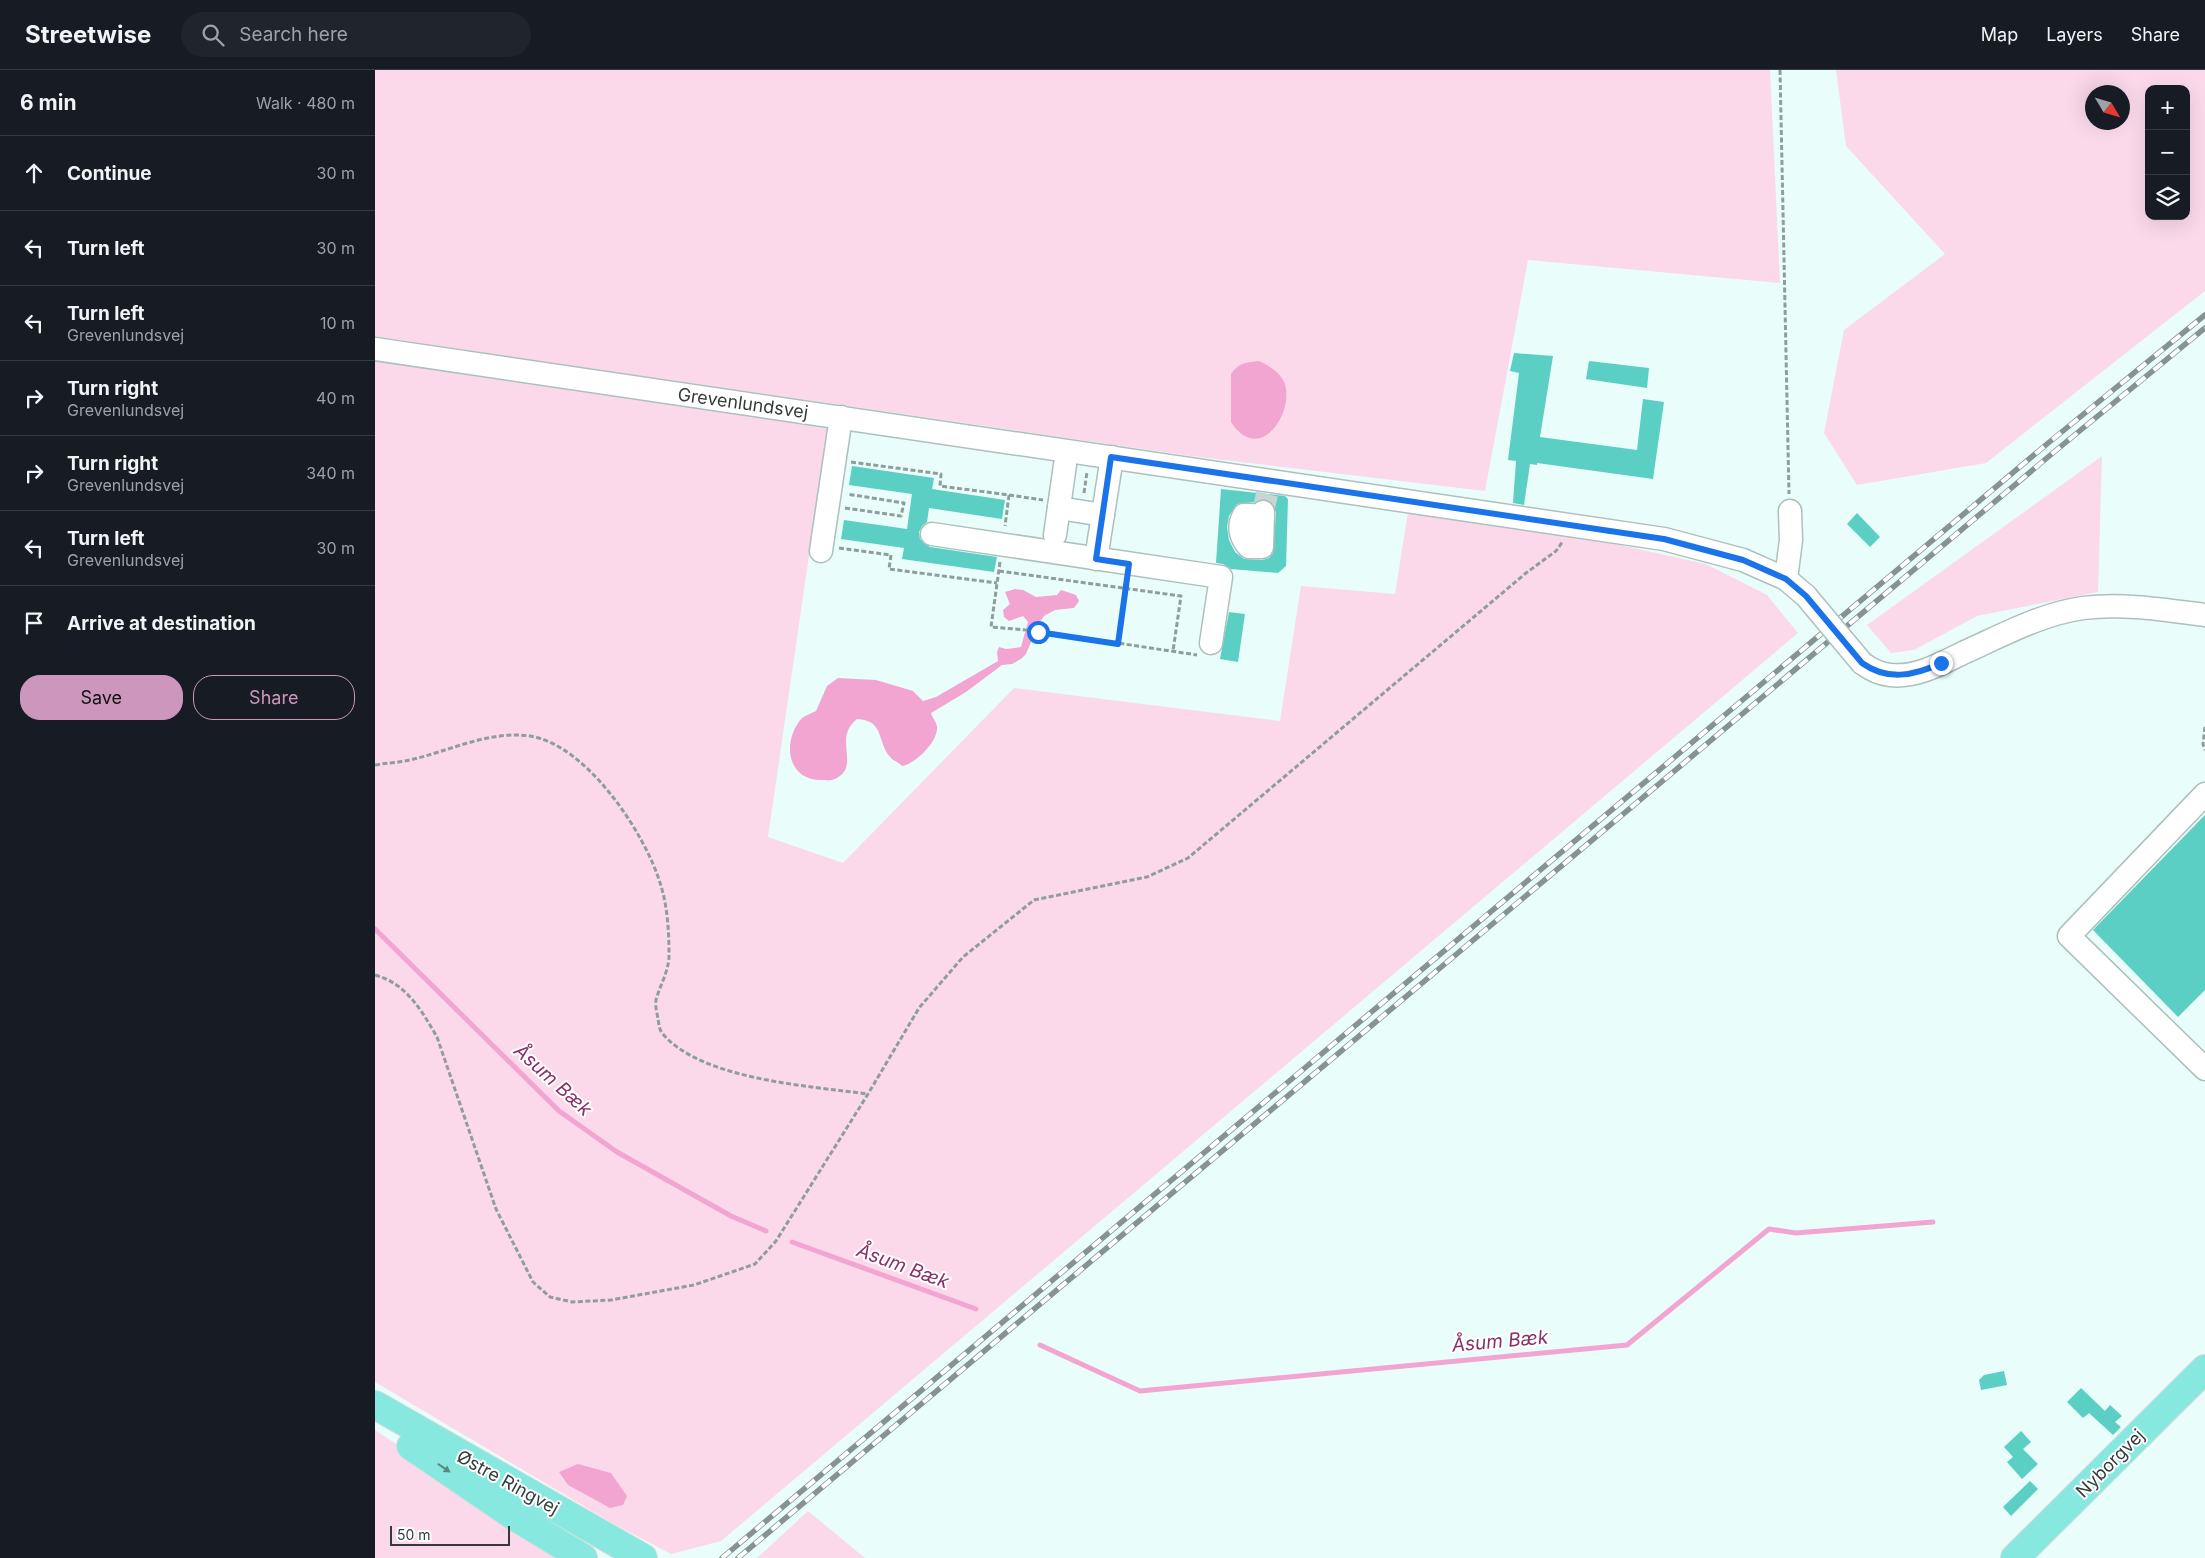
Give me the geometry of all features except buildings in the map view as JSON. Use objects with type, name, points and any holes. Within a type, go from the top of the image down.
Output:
[{"type":"main road","name":"Nyborgvej","points":[[2015,1558],[2205,1369]]},
{"type":"main road","name":"Østre Ringvej","points":[[375,1405],[643,1558]]},
{"type":"main road","points":[[375,1422],[514,1516],[583,1558]]},
{"type":"street","name":"Grevenlundsvej","points":[[375,349],[1111,457],[1266,501],[1571,525],[1664,539],[1743,560],[1786,579],[1806,596],[1862,663],[1873,670],[1889,675],[1906,675],[1926,670],[2035,620],[2083,608],[2136,606],[2205,615]]},
{"type":"street","points":[[821,551],[837,500],[841,417]]},
{"type":"street","points":[[1096,559],[1111,457]]},
{"type":"street","points":[[1055,535],[1065,465]]},
{"type":"street","points":[[1059,505],[1103,515]]},
{"type":"street","points":[[1786,579],[1791,540],[1790,511]]},
{"type":"street","points":[[931,534],[1221,577],[1211,643]]},
{"type":"street","points":[[2205,794],[2069,936],[2205,1069]]},
{"type":"path","points":[[1780,70],[1790,511]]},
{"type":"path","points":[[1009,495],[1059,505]]},
{"type":"path","points":[[837,500],[904,503],[901,516],[837,500]]},
{"type":"path","points":[[375,975],[385,978],[404,990],[423,1012],[437,1037],[496,1209],[533,1282],[550,1297],[572,1302],[611,1300],[694,1285],[755,1264],[776,1241],[868,1094],[919,1008],[963,957],[1034,900],[1147,877],[1188,858],[1526,573],[1556,551],[1567,536],[1571,525]]},
{"type":"path","points":[[1118,644],[1129,564]]},
{"type":"path","points":[[999,571],[1181,596],[1173,651]]},
{"type":"path","points":[[1024,630],[1197,655],[1211,643]]},
{"type":"path","points":[[2205,728],[2203,744],[2205,750]]},
{"type":"path","points":[[375,765],[405,761],[498,735],[531,736],[555,745],[578,761],[602,784],[646,845],[661,887],[669,931],[668,968],[655,1002],[660,1031],[682,1050],[708,1064],[751,1076],[868,1094]]},
{"type":"shaded area","points":[[375,70],[1770,70],[1780,283],[1528,260],[1485,491],[1191,456],[375,337]]},
{"type":"shaded area","points":[[1836,70],[2205,70],[2205,291],[1986,463],[1857,485],[1824,433],[1844,330],[1945,254],[1846,146]]},
{"type":"shaded area","points":[[375,357],[828,425],[768,837],[843,863],[1014,688],[1280,721],[1301,586],[1395,594],[1408,512],[1579,536],[1706,564],[1767,595],[1798,633],[721,1541],[671,1554],[614,1524],[375,1382]]},
{"type":"shaded area","points":[[1259,361],[1269,366],[1278,374],[1283,380],[1286,391],[1281,417],[1274,428],[1265,436],[1254,439],[1242,435],[1231,422],[1231,374],[1237,367],[1243,364]]},
{"type":"shaded area","points":[[2102,456],[2098,592],[1977,616],[1914,650],[1891,653],[1867,625]]},
{"type":"shaded area","points":[[1015,589],[1023,590],[1036,597],[1057,595],[1061,590],[1076,595],[1079,601],[1074,608],[1055,610],[1044,616],[1039,623],[1026,654],[1021,659],[1012,664],[1002,665],[966,692],[931,713],[937,725],[936,733],[930,745],[919,757],[902,766],[887,753],[877,728],[866,720],[857,719],[850,727],[847,735],[846,769],[841,775],[831,780],[809,778],[800,773],[794,766],[790,747],[796,727],[802,718],[816,711],[827,686],[838,678],[876,680],[913,691],[923,701],[936,697],[998,661],[997,652],[999,647],[1006,649],[1021,647],[1028,622],[1023,616],[1009,621],[1004,617],[1003,610],[1010,604],[1005,592]]},
{"type":"shaded area","points":[[375,1430],[568,1558],[375,1558]]},
{"type":"shaded area","points":[[578,1464],[611,1473],[627,1496],[623,1505],[610,1508],[568,1485],[559,1472]]},
{"type":"shaded area","points":[[808,1511],[865,1558],[757,1558]]},
{"type":"waterway","name":"Åsum Bæk","points":[[375,929],[559,1111],[617,1152],[731,1216],[766,1231]]},
{"type":"waterway","name":"Åsum Bæk","points":[[1040,1345],[1140,1391],[1627,1345],[1769,1229],[1796,1233],[1933,1222]]},
{"type":"waterway","name":"Åsum Bæk","points":[[792,1242],[976,1309]]},
{"type":"tunnel","points":[[1263,512],[1267,494]]},
{"type":"railway","points":[[722,1558],[2047,444],[2205,315]]},
{"type":"railway","points":[[738,1558],[2054,452],[2205,328]]},
{"type":"route","points":[[1038,632],[1118,644],[1129,564],[1096,559],[1111,457],[1664,539],[1743,560],[1786,579],[1806,596],[1862,663],[1873,670],[1889,675],[1906,675],[1926,670],[1941,663]]}]
